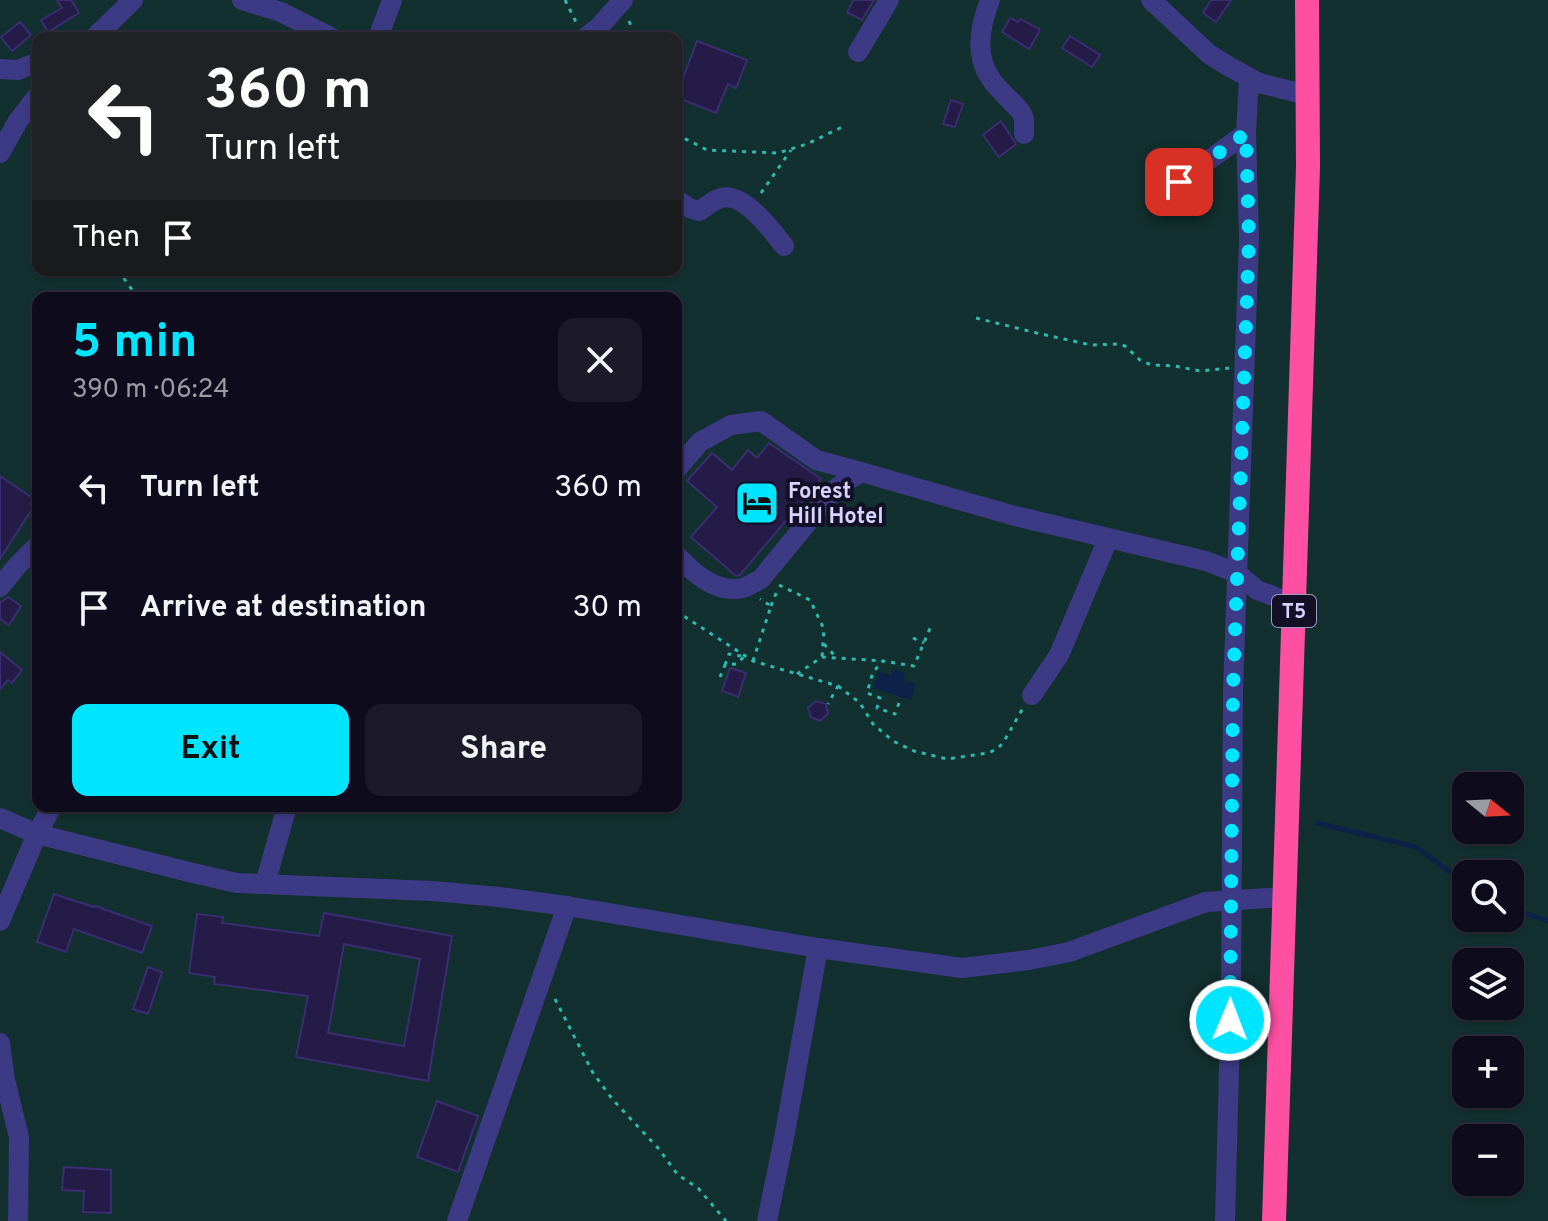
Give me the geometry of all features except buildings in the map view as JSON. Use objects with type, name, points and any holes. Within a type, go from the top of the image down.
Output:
[{"type":"highway","name":"T5","points":[[1274,1221],[1307,183],[1307,0]]},
{"type":"street","points":[[99,32],[133,0]]},
{"type":"street","points":[[242,0],[281,12],[320,32]]},
{"type":"street","points":[[380,32],[392,0]]},
{"type":"street","points":[[581,32],[598,28],[623,0]]},
{"type":"street","points":[[858,52],[889,0]]},
{"type":"street","points":[[990,0],[981,29],[982,59],[990,79],[1021,112],[1024,134]]},
{"type":"street","points":[[1151,0],[1209,54],[1259,83],[1307,95]]},
{"type":"street","points":[[0,69],[18,70],[32,64]]},
{"type":"street","points":[[1225,1221],[1231,993],[1233,691],[1249,239],[1246,133],[1249,78]]},
{"type":"street","points":[[0,153],[32,103]]},
{"type":"street","points":[[1157,198],[1246,133]]},
{"type":"street","points":[[682,203],[699,211],[718,198],[729,197],[740,201],[772,229],[784,246]]},
{"type":"street","points":[[682,463],[700,442],[731,425],[761,421],[816,460],[1003,513],[1206,561],[1237,573],[1257,590],[1294,604]]},
{"type":"street","points":[[682,560],[709,583],[743,588],[761,579],[835,489],[861,472]]},
{"type":"street","points":[[1032,695],[1059,655],[1108,539]]},
{"type":"street","points":[[0,587],[32,551]]},
{"type":"street","points":[[0,921],[49,812]]},
{"type":"street","points":[[265,884],[285,812]]},
{"type":"street","points":[[0,818],[37,834],[237,883],[433,891],[567,906],[818,948],[962,968],[1069,952],[1206,902],[1284,897]]},
{"type":"street","points":[[457,1221],[567,906]]},
{"type":"street","points":[[767,1221],[818,948]]},
{"type":"street","points":[[0,1043],[5,1080],[19,1137],[9,1200],[18,1221]]},
{"type":"path","points":[[565,0],[581,32]]},
{"type":"path","points":[[682,137],[714,151],[778,153],[847,127]]},
{"type":"path","points":[[750,209],[791,150]]},
{"type":"path","points":[[976,318],[1091,345],[1119,344],[1141,361],[1152,365],[1200,371],[1244,366]]},
{"type":"path","points":[[779,585],[810,600],[824,629],[822,657]]},
{"type":"path","points":[[743,588],[771,606],[753,661]]},
{"type":"path","points":[[682,615],[753,661],[838,686],[860,703],[873,724],[893,741],[914,751],[947,759],[997,749],[1032,695]]},
{"type":"path","points":[[797,674],[822,657],[914,666],[931,626]]},
{"type":"path","points":[[913,638],[924,643]]},
{"type":"path","points":[[824,644],[836,658]]},
{"type":"path","points":[[720,677],[729,654],[745,656]]},
{"type":"path","points":[[725,665],[736,664],[745,656]]},
{"type":"path","points":[[883,661],[873,672],[867,693],[880,698],[877,708],[895,714],[899,703]]},
{"type":"path","points":[[828,704],[838,686]]},
{"type":"path","points":[[544,973],[593,1073],[678,1175],[698,1188],[726,1221]]},
{"type":"green space","points":[[0,0],[1548,0],[1548,1221],[0,1221]]},
{"type":"water","points":[[893,669],[905,673],[903,680],[916,684],[911,700],[873,688],[878,671],[891,676]]},
{"type":"waterway","points":[[1317,823],[1416,847],[1452,874]]},
{"type":"waterway","points":[[1524,913],[1548,921]]},
{"type":"place","name":"Forest Hill Hotel","points":[[757,503]]},
{"type":"route","points":[[1179,182],[1246,133],[1249,239],[1233,691],[1230,1020]]}]
